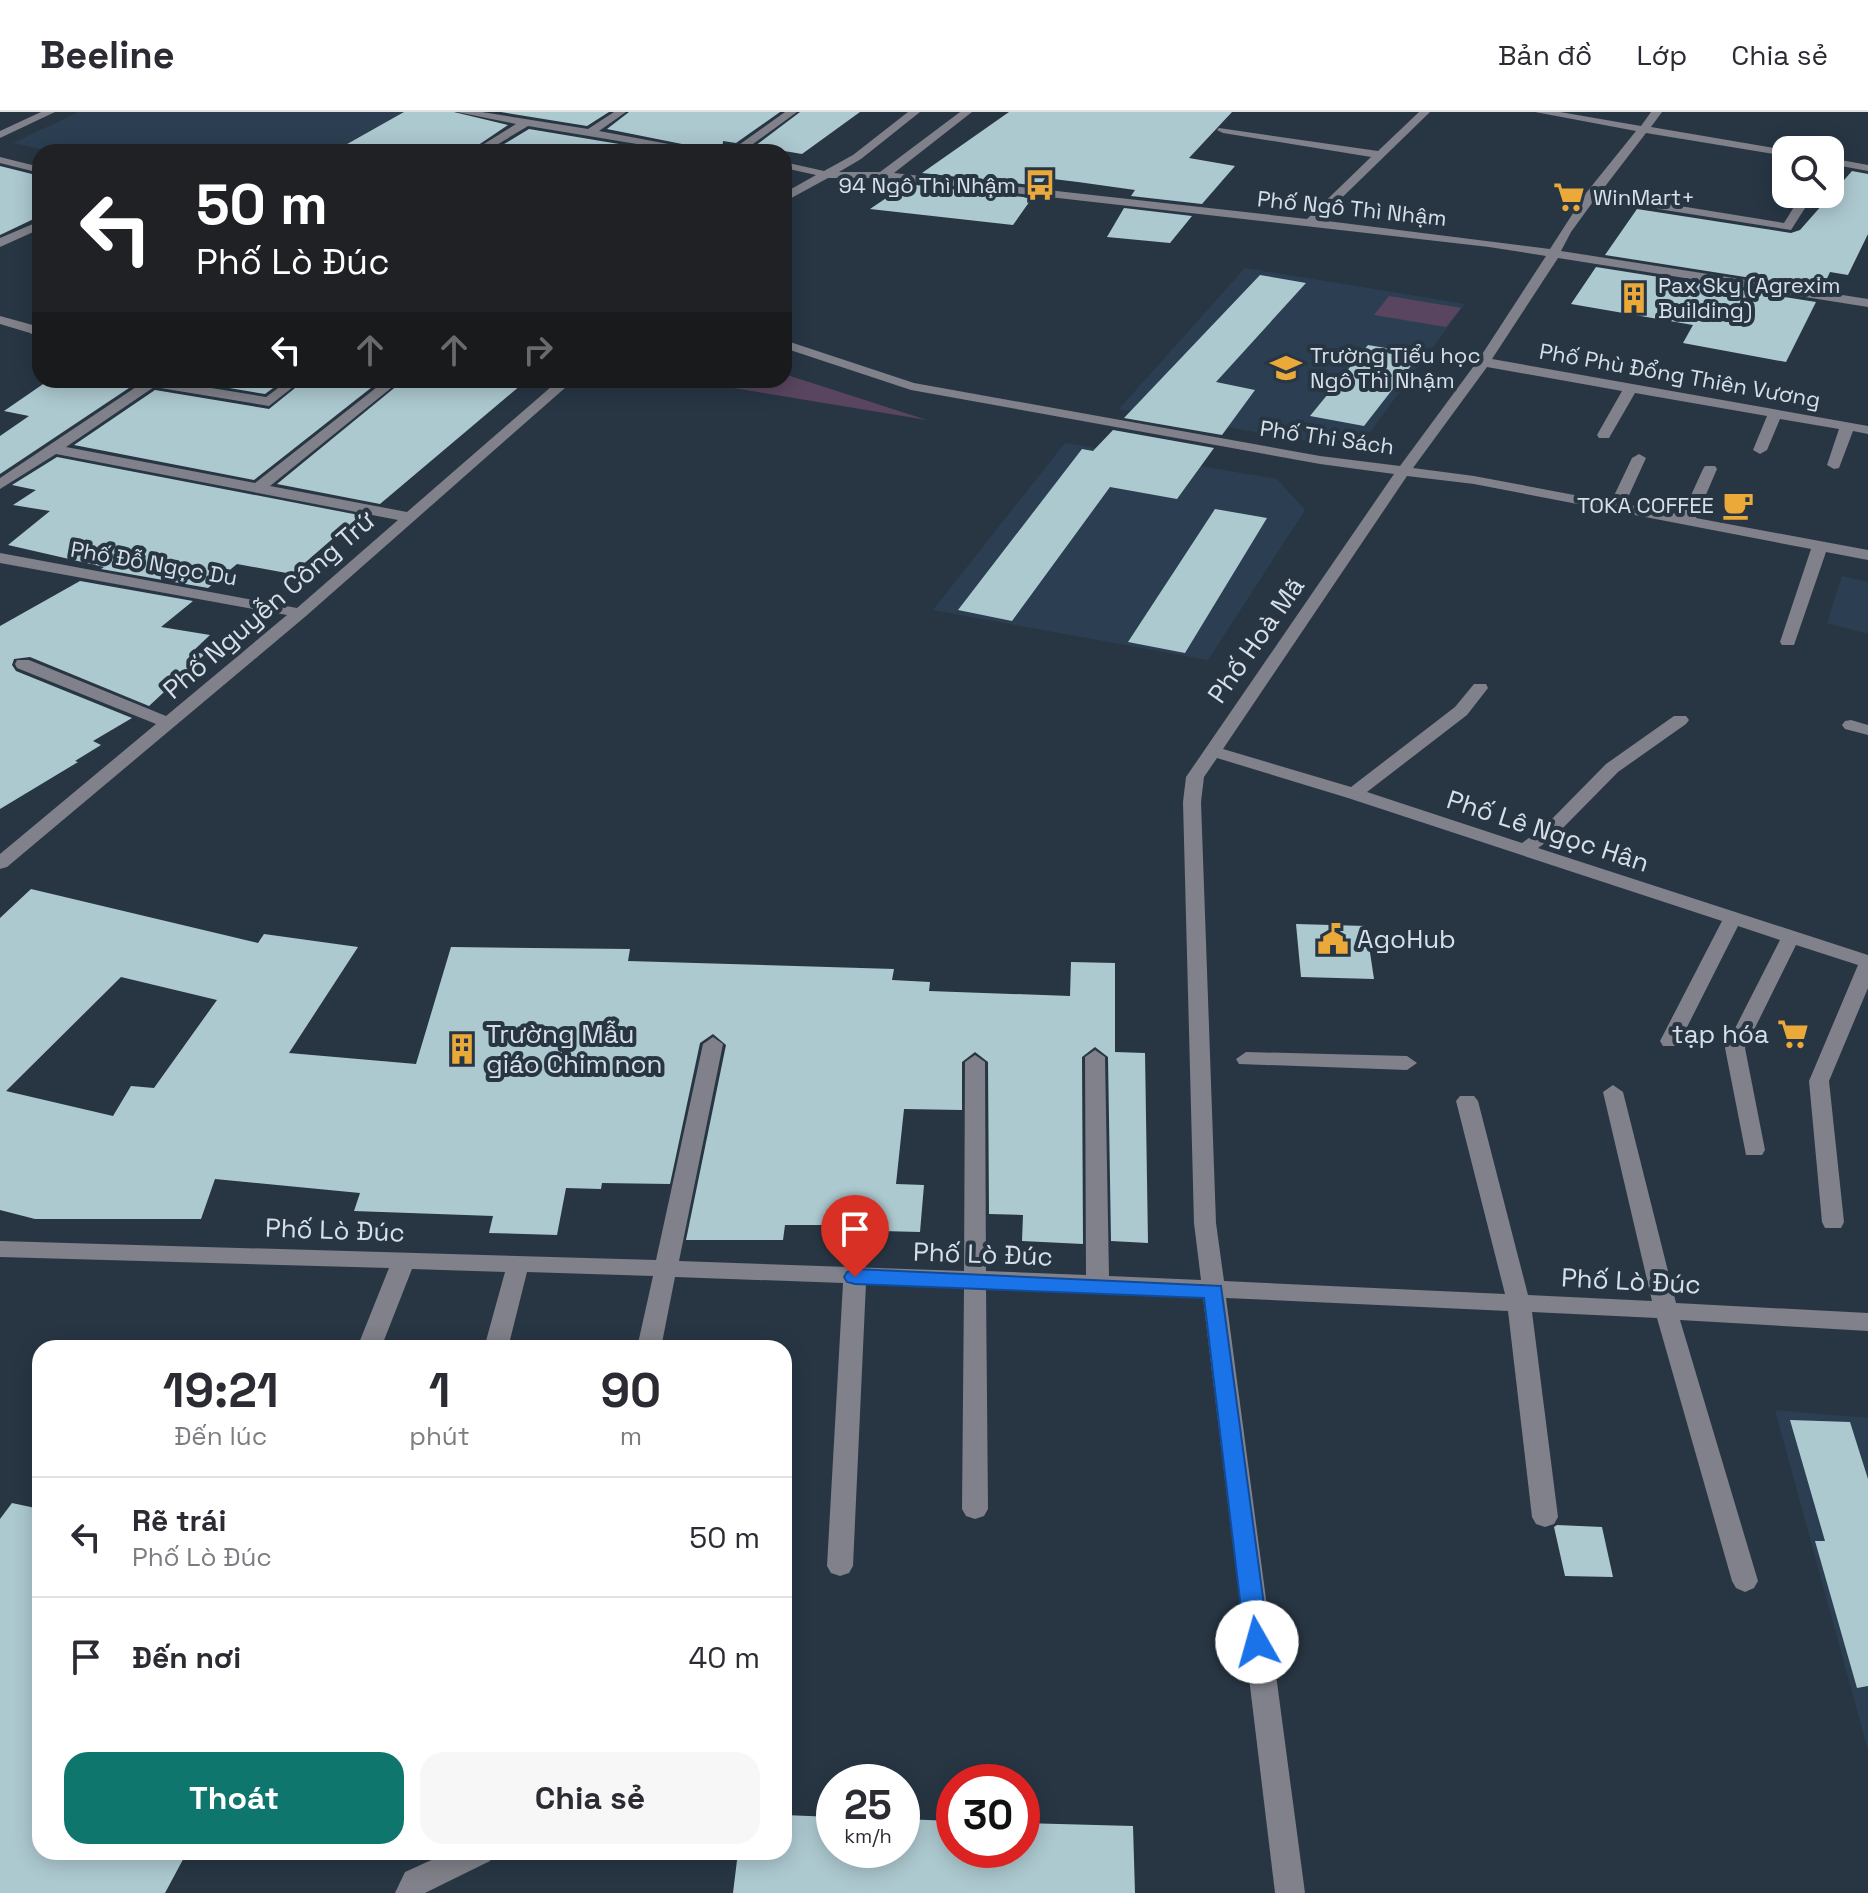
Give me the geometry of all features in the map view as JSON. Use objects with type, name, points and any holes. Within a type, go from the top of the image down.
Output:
[{"type":"street","points":[[0,135],[50,112]]},
{"type":"street","points":[[462,112],[662,144]]},
{"type":"street","points":[[592,131],[621,112]]},
{"type":"street","points":[[746,144],[792,112]]},
{"type":"street","points":[[792,194],[829,175],[915,112]]},
{"type":"street","points":[[883,175],[967,112]]},
{"type":"street","points":[[1309,223],[1425,112]]},
{"type":"street","points":[[1540,112],[1772,151]]},
{"type":"street","name":"Phố Hoà Mã","points":[[1290,1893],[1205,1223],[1192,802],[1195,777],[1404,470],[1484,362],[1543,275],[1553,253],[1590,195],[1657,112]]},
{"type":"street","points":[[491,144],[526,123]]},
{"type":"street","points":[[1223,130],[1380,155]]},
{"type":"street","points":[[0,160],[32,168]]},
{"type":"street","points":[[1844,164],[1868,168]]},
{"type":"street","points":[[792,167],[829,175]]},
{"type":"street","name":"Phố Ngô Thì Nhậm","points":[[829,175],[883,175],[1553,253],[1868,303]]},
{"type":"street","points":[[1590,195],[1787,227],[1799,208]]},
{"type":"street","points":[[0,243],[32,229]]},
{"type":"street","points":[[0,320],[32,329]]},
{"type":"street","name":"Phố Thi Sách","points":[[792,347],[857,370],[941,392],[1320,460],[1404,470],[1616,507],[1868,555]]},
{"type":"street","name":"Phố Phù Đổng Thiên Vương","points":[[1484,362],[1868,430]]},
{"type":"street","points":[[0,485],[138,388]]},
{"type":"street","points":[[188,388],[269,402],[287,388]]},
{"type":"street","points":[[258,488],[384,388]]},
{"type":"street","name":"Phố Nguyễn Công Trứ","points":[[0,863],[300,613],[558,388]]},
{"type":"street","points":[[1604,435],[1630,389]]},
{"type":"street","points":[[1760,450],[1775,414]]},
{"type":"street","points":[[1834,465],[1847,427]]},
{"type":"street","points":[[54,449],[408,517]]},
{"type":"street","points":[[1616,507],[1639,458]]},
{"type":"street","points":[[1687,521],[1710,469]]},
{"type":"street","points":[[1788,642],[1820,546]]},
{"type":"street","name":"Phố Đỗ Ngọc Du","points":[[0,558],[300,613]]},
{"type":"street","points":[[23,664],[169,723]]},
{"type":"street","points":[[1354,794],[1461,711],[1480,688]]},
{"type":"street","points":[[1524,850],[1550,831],[1612,768],[1680,720]]},
{"type":"street","name":"Phố Lê Ngọc Hân","points":[[1211,751],[1354,794],[1868,963]]},
{"type":"street","points":[[1670,1041],[1732,919]]},
{"type":"street","points":[[1754,1150],[1735,1048],[1790,938]]},
{"type":"street","points":[[1833,1222],[1819,1081],[1868,963]]},
{"type":"street","points":[[651,1340],[713,1044]]},
{"type":"street","points":[[1095,1057],[1098,1286]]},
{"type":"street","points":[[1246,1059],[1407,1063]]},
{"type":"street","points":[[975,1062],[975,1509]]},
{"type":"street","points":[[1613,1092],[1666,1310],[1745,1581]]},
{"type":"street","points":[[1467,1101],[1519,1304],[1545,1517]]},
{"type":"street","name":"Phố Lò Đúc","points":[[0,1249],[974,1281],[1666,1310],[1868,1322]]},
{"type":"street","points":[[372,1340],[404,1260]]},
{"type":"street","points":[[498,1340],[518,1265]]},
{"type":"street","points":[[840,1566],[855,1277]]},
{"type":"street","points":[[410,1893],[415,1881],[462,1860]]},
{"type":"shaded area","points":[[79,112],[403,112],[462,122],[425,144],[32,144],[32,147],[13,143]]},
{"type":"shaded area","name":"Trường Tiểu học Ngô Thì Nhậm","points":[[1245,268],[1465,304],[1367,436],[1321,443],[1119,409]]},
{"type":"shaded area","points":[[1389,296],[1461,308],[1446,327],[1374,315]]},
{"type":"shaded area","points":[[792,377],[927,420],[733,388],[792,388]]},
{"type":"shaded area","points":[[1065,443],[1277,479],[1305,510],[1208,660],[933,610]]},
{"type":"shaded area","points":[[1842,576],[1868,582],[1868,634],[1827,623]]},
{"type":"shaded area","points":[[1775,1410],[1868,1418],[1868,1750]]},
{"type":"building","points":[[404,112],[454,112],[508,125],[480,144],[347,144]]},
{"type":"building","points":[[501,112],[609,112],[587,126]]},
{"type":"building","points":[[629,112],[780,112],[736,143],[682,144],[607,129]]},
{"type":"building","points":[[800,112],[860,112],[802,154],[792,152],[792,144],[758,144]]},
{"type":"building","points":[[1009,112],[1232,112],[1189,158],[1235,166],[1202,204],[1131,196],[1135,190],[1045,178],[1040,186],[922,173]]},
{"type":"building","points":[[529,129],[619,144],[504,144]]},
{"type":"building","points":[[0,166],[32,174],[32,220],[0,235]]},
{"type":"building","points":[[1852,171],[1868,174],[1868,234],[1848,275],[1830,272],[1822,289],[1605,255],[1637,209],[1791,233],[1800,230],[1819,208],[1844,208],[1844,180]]},
{"type":"building","points":[[907,184],[1032,198],[1013,225],[870,209]]},
{"type":"building","points":[[1124,208],[1192,216],[1170,243],[1107,237]]},
{"type":"building","points":[[1596,267],[1816,302],[1786,362],[1683,343],[1693,325],[1571,304]]},
{"type":"building","points":[[1260,275],[1306,283],[1216,382],[1255,390],[1222,435],[1124,418]]},
{"type":"building","points":[[1368,345],[1420,354],[1364,426],[1310,416]]},
{"type":"building","points":[[37,388],[129,388],[0,474],[0,436],[29,416],[4,411]]},
{"type":"building","points":[[229,388],[273,388],[265,394]]},
{"type":"building","points":[[295,388],[371,388],[254,480],[74,445],[155,390],[269,409]]},
{"type":"building","points":[[394,388],[518,388],[380,504],[277,484]]},
{"type":"building","points":[[1113,430],[1214,448],[1177,499],[1110,487],[1012,621],[958,610],[1082,449],[1093,451]]},
{"type":"building","points":[[57,457],[364,516],[350,529],[345,528],[292,574],[237,564],[208,588],[101,569],[104,567],[8,545],[50,511],[13,505],[36,490],[12,485]]},
{"type":"building","points":[[1215,509],[1267,518],[1185,653],[1128,642]]},
{"type":"building","points":[[80,581],[193,601],[161,627],[210,635],[192,652],[205,654],[149,706],[30,657],[14,659],[12,665],[16,671],[132,718],[93,741],[101,745],[75,761],[78,762],[0,809],[0,626]]},
{"type":"building","points":[[31,889],[258,943],[264,934],[358,947],[289,1053],[416,1064],[451,947],[630,949],[628,961],[894,969],[892,980],[930,982],[929,991],[1070,996],[1071,962],[1115,963],[1115,1052],[1145,1053],[1148,1243],[1111,1241],[1108,1057],[1095,1047],[1082,1057],[1083,1244],[1022,1241],[1023,1215],[989,1214],[988,1062],[975,1052],[962,1062],[962,1110],[904,1109],[896,1184],[924,1185],[920,1232],[882,1231],[883,1225],[785,1225],[783,1240],[686,1240],[726,1045],[713,1034],[700,1043],[670,1184],[602,1183],[601,1189],[566,1188],[557,1235],[489,1233],[493,1216],[354,1211],[360,1193],[215,1179],[201,1219],[35,1219],[0,1210],[0,918]],"holes":[[[121,977],[217,1000],[154,1088],[131,1086],[113,1116],[6,1091]]]},
{"type":"building","name":"AgoHub","points":[[1296,924],[1366,926],[1374,979],[1301,977]]},
{"type":"building","points":[[1790,1420],[1850,1422],[1868,1479],[1868,1686],[1857,1688],[1815,1541],[1825,1541]]},
{"type":"building","points":[[12,1503],[32,1507],[32,1860],[183,1860],[165,1893],[0,1893],[0,1519]]},
{"type":"building","points":[[1554,1527],[1602,1527],[1613,1577],[1565,1576]]},
{"type":"building","points":[[792,1815],[816,1816],[816,1868],[920,1868],[920,1820],[936,1820],[936,1868],[1040,1868],[1040,1823],[1133,1826],[1135,1893],[733,1893],[737,1860],[792,1860]]},
{"type":"place","name":"94 Ngô Thì Nhậm","points":[[1040,185]]},
{"type":"place","name":"WinMart+","points":[[1569,197]]},
{"type":"place","name":"Pax Sky (Agrexim Building)","points":[[1634,298]]},
{"type":"place","name":"Trường Tiểu học Ngô Thì Nhậm","points":[[1286,368]]},
{"type":"place","name":"TOKA COFFEE","points":[[1738,505]]},
{"type":"place","name":"AgoHub","points":[[1333,939]]},
{"type":"place","name":"tạp hóa","points":[[1793,1034]]},
{"type":"place","name":"Trường Mẫu giáo Chim non","points":[[462,1049]]},
{"type":"route","points":[[855,1277],[1214,1291],[1257,1642]]}]
